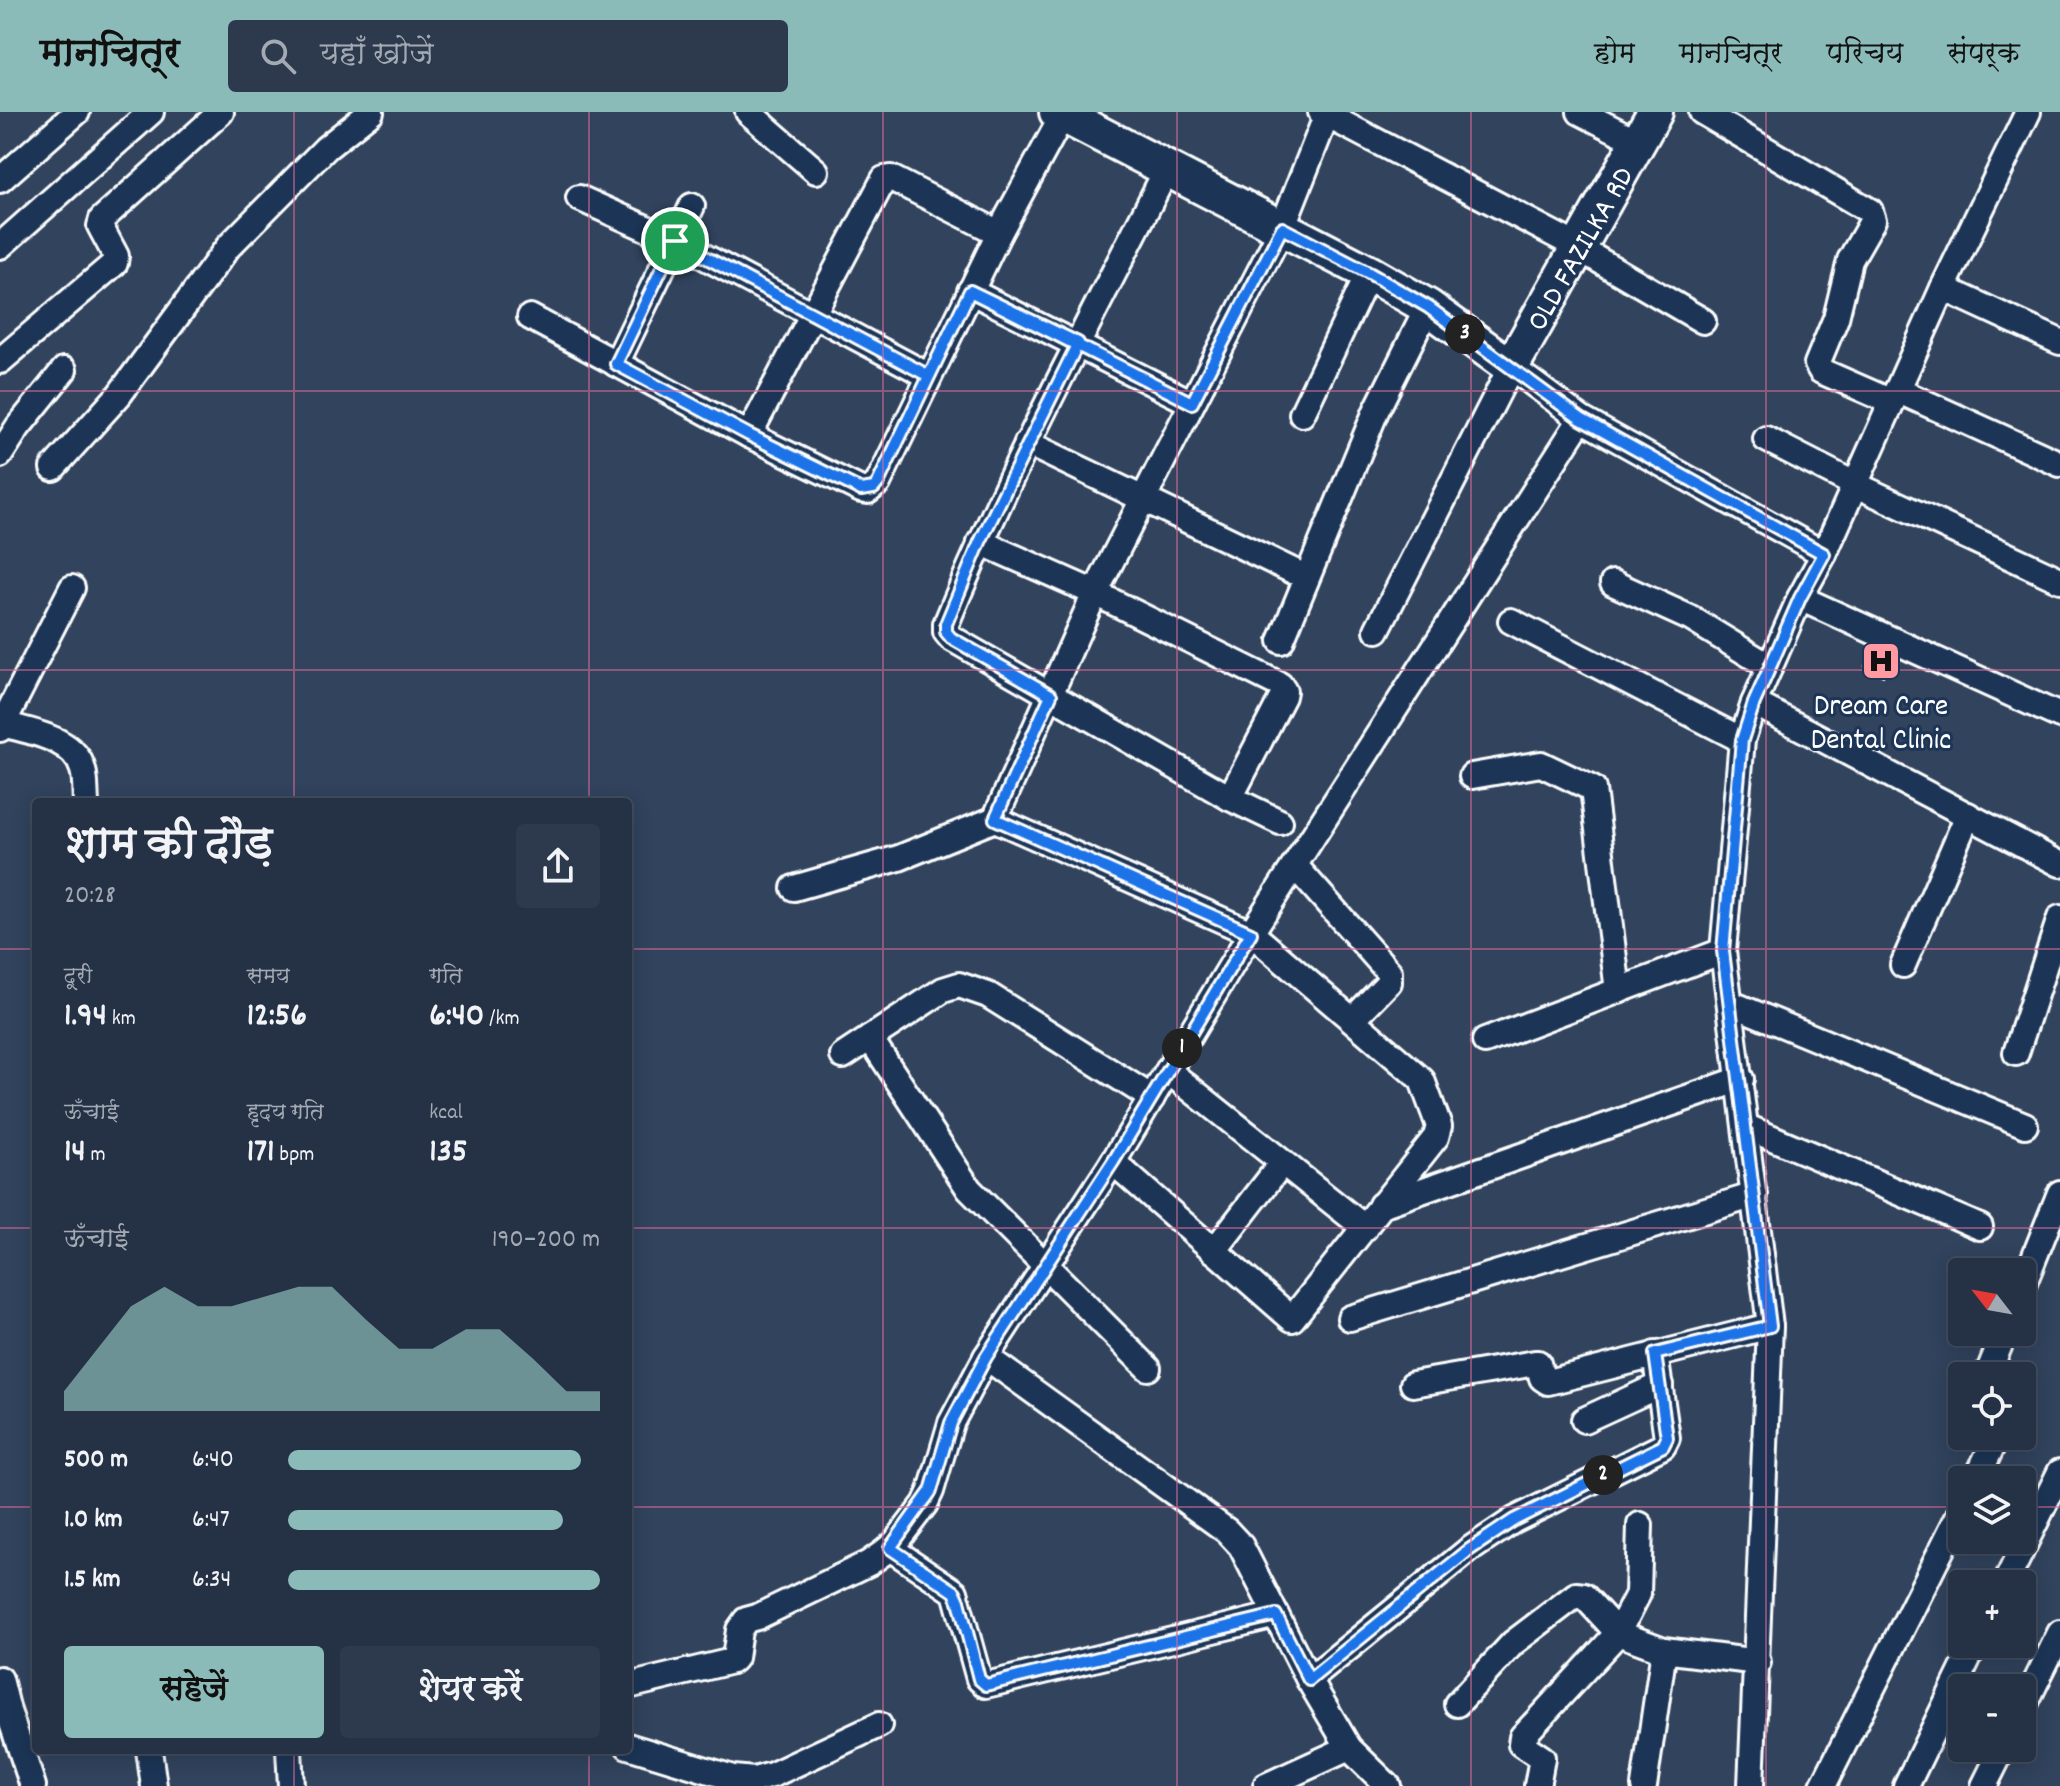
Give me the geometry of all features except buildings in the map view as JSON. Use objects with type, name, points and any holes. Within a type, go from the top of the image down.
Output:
[{"type":"main road","name":"OLD FAZILKA RD","points":[[1060,113],[1369,273],[1428,307],[1504,362],[1571,244],[1624,140],[1655,112]]},
{"type":"street","points":[[0,180],[77,112]]},
{"type":"street","points":[[0,246],[151,112]]},
{"type":"street","points":[[0,361],[115,263],[116,256],[100,226],[102,219],[221,112]]},
{"type":"street","points":[[53,468],[119,395],[228,247],[326,148],[371,112]]},
{"type":"street","points":[[748,112],[816,171]]},
{"type":"street","points":[[1580,112],[1624,140]]},
{"type":"street","points":[[1702,112],[1870,211],[1873,220],[1850,260],[1836,318],[1817,364],[1821,371],[1895,396],[2060,464]]},
{"type":"street","points":[[1751,1786],[1770,1326],[1723,951],[1742,740],[1754,703],[1800,598],[1824,554],[1943,288],[2028,112]]},
{"type":"street","points":[[530,317],[749,435],[868,491],[878,483],[1060,113]]},
{"type":"street","points":[[794,888],[899,858],[995,819],[1095,593],[1282,228],[1325,113],[1571,244],[1703,321]]},
{"type":"street","points":[[1167,169],[1027,443],[980,542],[946,624],[946,632],[951,638],[1230,798],[1280,822]]},
{"type":"street","points":[[749,435],[884,179],[891,178],[999,233]]},
{"type":"street","points":[[579,198],[675,241],[929,376]]},
{"type":"street","points":[[616,364],[692,206]]},
{"type":"street","points":[[1302,414],[1369,273]]},
{"type":"street","points":[[1943,288],[2060,342]]},
{"type":"street","points":[[970,291],[1192,403]]},
{"type":"street","points":[[1281,641],[1376,411],[1428,307]]},
{"type":"street","points":[[1377,630],[1504,362],[1581,419],[1824,554]]},
{"type":"street","points":[[0,455],[18,427],[64,370]]},
{"type":"street","points":[[632,1685],[728,1663],[735,1658],[739,1630],[746,1620],[869,1563],[890,1548],[931,1491],[951,1423],[986,1357],[1113,1162],[1251,933],[1581,419]]},
{"type":"street","points":[[1766,439],[1854,484],[2060,580]]},
{"type":"street","points":[[1027,443],[1295,572]]},
{"type":"street","points":[[980,542],[1095,593],[1280,685],[1283,696],[1230,798]]},
{"type":"street","points":[[1613,583],[1690,618],[1770,667]]},
{"type":"street","points":[[72,588],[1,726],[61,743],[74,751],[83,768],[86,798]]},
{"type":"street","points":[[1800,598],[2060,716]]},
{"type":"street","points":[[1511,621],[1742,740]]},
{"type":"street","points":[[1754,703],[2060,864]]},
{"type":"street","points":[[1472,776],[1541,764],[1593,789],[1618,991]]},
{"type":"street","points":[[1903,965],[1968,815]]},
{"type":"street","points":[[995,819],[1251,933],[1422,1080],[1439,1126],[1436,1137],[1292,1319],[1113,1162]]},
{"type":"street","points":[[1296,867],[1389,972],[1389,982],[1353,1019]]},
{"type":"street","points":[[2016,1053],[2060,918]]},
{"type":"street","points":[[1485,1041],[1723,951]]},
{"type":"street","points":[[843,1056],[943,990],[959,985],[988,995],[1152,1098]]},
{"type":"street","points":[[1730,1003],[2025,1125]]},
{"type":"street","points":[[870,1038],[969,1189],[1148,1368]]},
{"type":"street","points":[[1168,1071],[1365,1228]]},
{"type":"street","points":[[1381,1205],[1741,1079]]},
{"type":"street","points":[[1747,1127],[1980,1227]]},
{"type":"street","points":[[1214,1251],[1282,1163]]},
{"type":"street","points":[[2034,1258],[2060,1193]]},
{"type":"street","points":[[1350,1318],[1755,1195]]},
{"type":"street","points":[[1413,1384],[1535,1363],[1538,1363],[1542,1378],[1548,1382],[1770,1326]]},
{"type":"street","points":[[1309,1680],[1469,1550],[1514,1520],[1663,1446],[1667,1438],[1655,1354]]},
{"type":"street","points":[[986,1357],[1227,1531],[1241,1546],[1309,1680],[1349,1748],[1388,1786]]},
{"type":"street","points":[[1584,1420],[1660,1385]]},
{"type":"street","points":[[2012,1570],[2060,1472]]},
{"type":"street","points":[[1537,1786],[1542,1758],[1521,1744],[1522,1737],[1618,1633],[1638,1594],[1640,1525]]},
{"type":"street","points":[[1823,1786],[1948,1537]]},
{"type":"street","points":[[890,1548],[955,1592],[979,1679],[986,1685],[1276,1615]]},
{"type":"street","points":[[1457,1704],[1513,1643],[1576,1595],[1584,1596],[1618,1633],[1664,1650],[1758,1662]]},
{"type":"street","points":[[2036,1682],[2060,1633]]},
{"type":"street","points":[[1644,1786],[1664,1650]]},
{"type":"street","points":[[1906,1786],[1968,1658]]},
{"type":"street","points":[[0,1679],[33,1786]]},
{"type":"street","points":[[632,1747],[733,1778],[754,1780],[772,1775],[879,1725]]},
{"type":"street","points":[[1266,1786],[1349,1748]]},
{"type":"street","points":[[150,1754],[154,1786]]},
{"type":"street","points":[[289,1754],[291,1786]]},
{"type":"street","points":[[1984,1786],[1996,1762]]},
{"type":"place","name":"Dream Care Dental Clinic","points":[[1881,661]]},
{"type":"route","points":[[675,241],[616,364],[861,490],[868,491],[878,483],[970,291],[1078,343],[1192,403],[1282,228],[1428,307],[1581,419],[1824,554],[1800,598],[1754,703],[1742,740],[1723,951],[1770,1326],[1655,1354],[1667,1438],[1663,1446],[1514,1520],[1469,1550],[1309,1680],[1276,1615],[986,1685],[979,1679],[955,1592],[890,1548],[925,1504],[951,1423],[986,1357],[1113,1162],[1251,933],[995,819],[1051,695],[951,638],[946,632],[946,624],[980,542],[1078,343],[970,291],[929,376],[675,241]]}]
